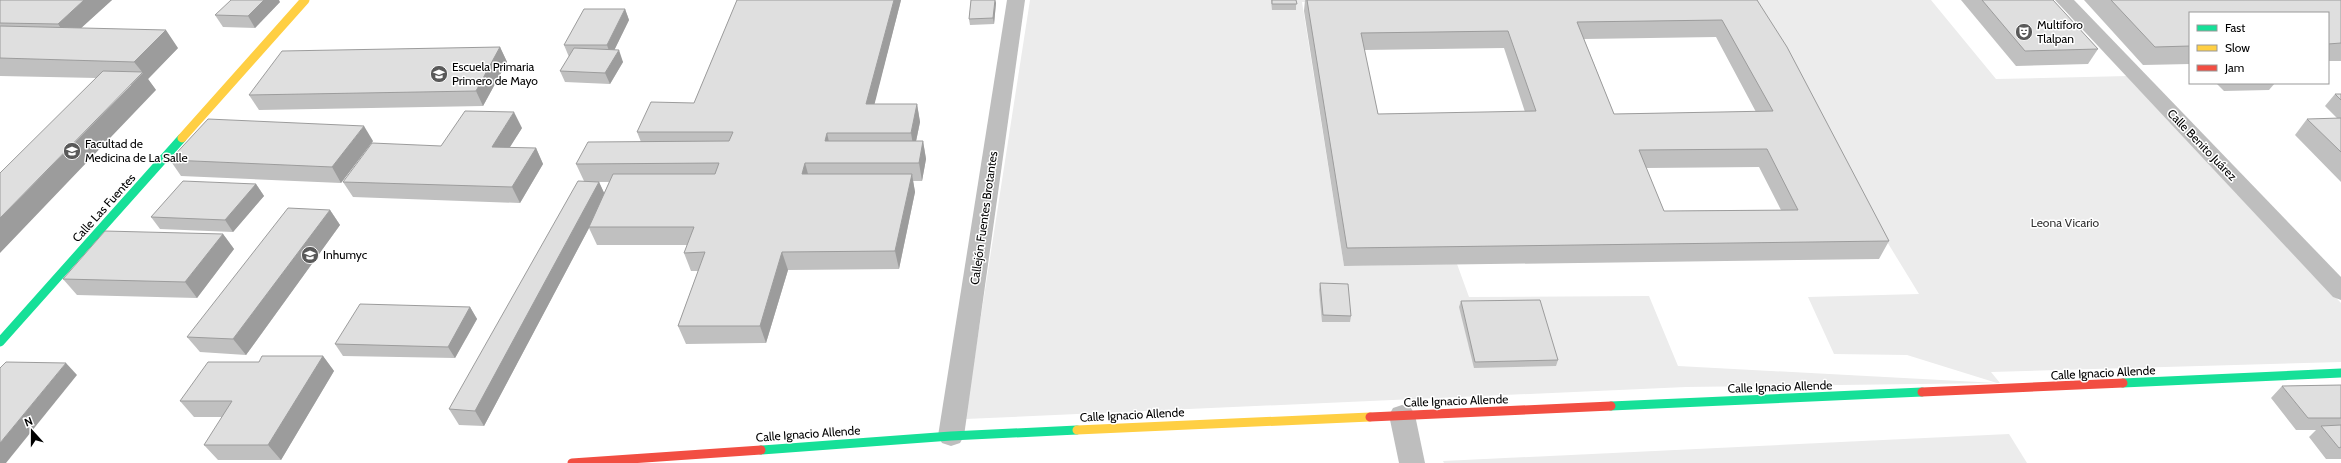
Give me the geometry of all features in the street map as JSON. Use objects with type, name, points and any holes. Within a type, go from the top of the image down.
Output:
[{"type":"street","name":"Calle Las Fuentes","points":[[0,342],[305,0]]},
{"type":"street","name":"Callejón Fuentes Brotantes","points":[[951,436],[1016,0]]},
{"type":"street","name":"Calle Benito Juárez","points":[[2064,0],[2341,291]]},
{"type":"street","name":"Calle Ignacio Allende","points":[[572,463],[951,436],[2341,373]]},
{"type":"street","points":[[1402,415],[1412,463]]},
{"type":"green space","name":"Leona Vicario","points":[[1030,0],[1490,0],[1302,2],[1344,266],[1457,264],[1469,297],[1649,296],[1678,366],[1997,383],[1907,355],[1834,354],[1808,297],[1919,294],[1739,0],[1931,0],[1996,79],[2128,76],[2341,303],[2341,362],[1991,372],[2000,383],[1686,387],[965,419]]},
{"type":"green space","points":[[2009,434],[2027,463],[1444,463],[1443,461]]},
{"type":"building","points":[[0,0],[84,0],[58,24],[0,23]]},
{"type":"building","points":[[231,0],[264,0],[248,16],[215,15]]},
{"type":"building","points":[[737,0],[894,0],[866,104],[917,104],[911,133],[827,133],[825,141],[923,141],[919,163],[805,163],[802,174],[912,174],[895,251],[782,252],[760,326],[678,326],[705,252],[684,253],[694,227],[589,227],[613,174],[715,174],[719,163],[576,164],[588,142],[729,141],[733,132],[637,132],[651,102],[694,103]]},
{"type":"building","points":[[971,0],[995,0],[993,18],[969,19]]},
{"type":"building","points":[[1272,0],[1296,0],[1297,4],[1272,4]]},
{"type":"building","points":[[1307,0],[1757,0],[1787,47],[1889,241],[1347,248]],"holes":[[[1722,20],[1773,111],[1614,114],[1577,22]],[[1508,31],[1536,111],[1378,114],[1361,33]],[[1767,149],[1798,210],[1664,211],[1639,150]]]},
{"type":"building","points":[[1982,0],[2053,0],[2098,49],[2025,51]]},
{"type":"building","points":[[2111,0],[2341,0],[2341,43],[2329,44],[2329,12],[2189,12],[2189,46],[2155,47]]},
{"type":"building","points":[[584,9],[625,9],[607,45],[564,45]]},
{"type":"building","points":[[0,26],[166,30],[134,62],[0,58]]},
{"type":"building","points":[[500,47],[476,91],[249,95],[282,51]]},
{"type":"building","points":[[574,48],[619,50],[605,73],[560,71]]},
{"type":"building","points":[[103,71],[143,72],[0,218],[0,173]]},
{"type":"building","points":[[2335,94],[2341,94],[2341,100]]},
{"type":"building","points":[[465,111],[514,112],[492,147],[536,148],[512,187],[343,182],[372,143],[441,146]]},
{"type":"building","points":[[2341,118],[2341,152],[2307,119]]},
{"type":"building","points":[[208,119],[364,126],[332,167],[170,160]]},
{"type":"building","points":[[183,181],[256,184],[225,220],[151,217]]},
{"type":"building","points":[[578,181],[599,182],[475,411],[449,409]]},
{"type":"building","points":[[288,208],[330,210],[233,339],[187,337]]},
{"type":"building","points":[[105,231],[223,234],[185,282],[63,279]]},
{"type":"building","points":[[1320,283],[1348,284],[1351,316],[1323,315]]},
{"type":"building","points":[[1540,300],[1558,360],[1475,362],[1461,301]]},
{"type":"building","points":[[360,304],[470,307],[448,347],[335,344]]},
{"type":"building","points":[[262,356],[323,356],[268,445],[204,445],[232,401],[180,401],[208,362],[259,362]]},
{"type":"building","points":[[6,362],[66,363],[0,443],[0,368]]},
{"type":"building","points":[[2341,385],[2341,418],[2308,418],[2282,386]]},
{"type":"building","points":[[2341,425],[2341,447],[2339,448],[2321,426]]},
{"type":"traffic: fast","points":[[0,342],[182,138]]},
{"type":"traffic: fast","points":[[2123,383],[2341,373]]},
{"type":"traffic: fast","points":[[1611,406],[1922,392]]},
{"type":"traffic: fast","points":[[761,450],[951,436],[1077,430]]},
{"type":"traffic: slow","points":[[182,138],[305,0]]},
{"type":"traffic: slow","points":[[1077,430],[1370,417]]},
{"type":"traffic: jam","points":[[1922,392],[2123,383]]},
{"type":"traffic: jam","points":[[1370,417],[1611,406]]},
{"type":"traffic: jam","points":[[572,463],[761,450]]},
{"type":"place","name":"Multiforo Tlalpan","points":[[2024,32]]},
{"type":"place","name":"Escuela Primaria Primero de Mayo","points":[[439,74]]},
{"type":"place","name":"Facultad de Medicina de La Salle","points":[[72,151]]},
{"type":"place","name":"Inhumyc","points":[[310,255]]}]
